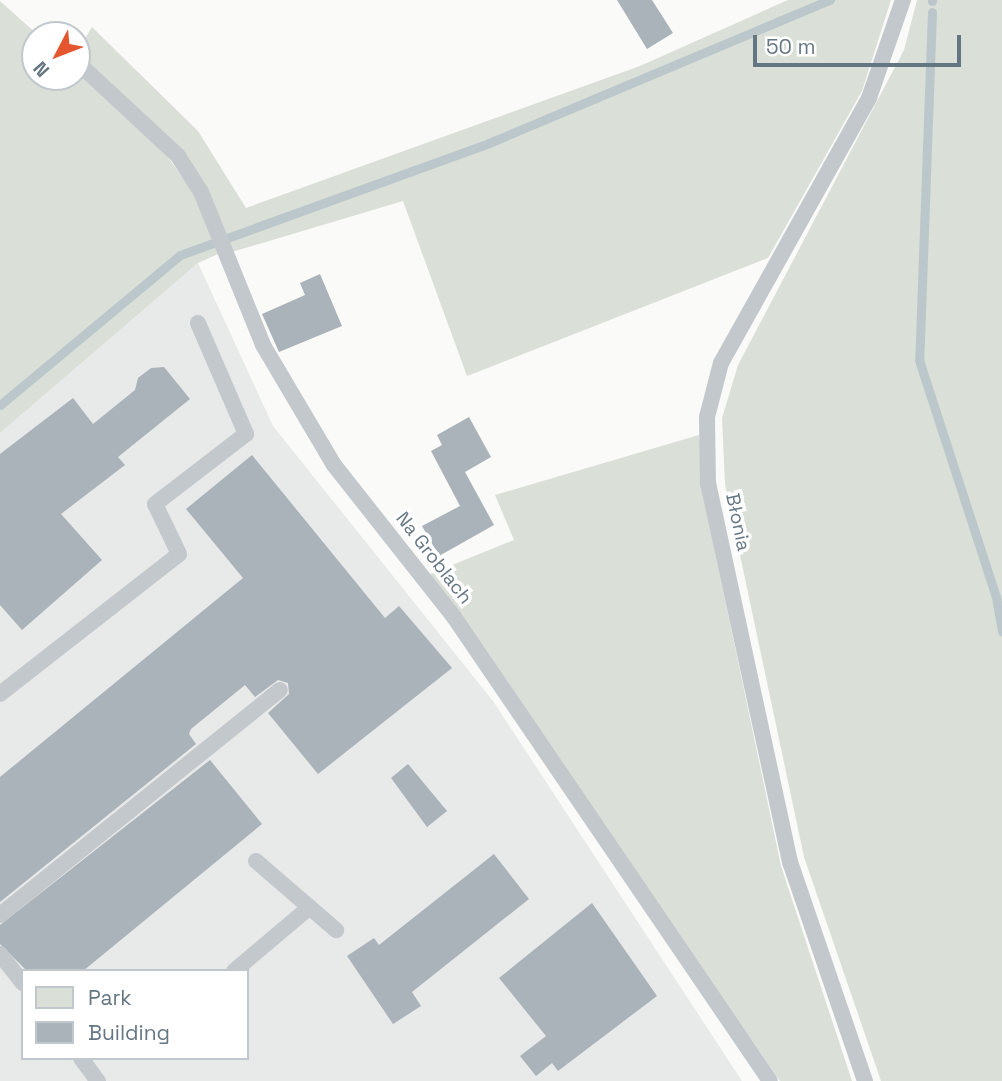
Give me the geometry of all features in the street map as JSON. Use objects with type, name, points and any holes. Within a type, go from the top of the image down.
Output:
[{"type":"lane","name":"Błonia","points":[[865,1081],[790,862],[708,484],[707,417],[721,363],[869,98],[903,0]]},
{"type":"lane","name":"Na Groblach","points":[[91,75],[178,156],[201,192],[263,345],[334,465],[454,617],[770,1081]]},
{"type":"lane","points":[[0,694],[179,554],[155,504],[246,434],[198,323]]},
{"type":"lane","points":[[0,915],[280,690]]},
{"type":"lane","points":[[256,861],[336,930]]},
{"type":"lane","points":[[236,969],[310,907]]},
{"type":"lane","points":[[0,954],[21,980]]},
{"type":"lane","points":[[82,1060],[98,1081]]},
{"type":"shaded area","points":[[198,263],[273,426],[493,701],[742,1081],[0,1081],[0,433]]},
{"type":"green space","points":[[788,0],[891,0],[862,91],[768,258],[467,376],[403,201],[232,252],[184,151],[91,65],[91,29],[198,131],[246,208],[640,66]]},
{"type":"green space","points":[[917,0],[1002,0],[1002,1081],[881,1081],[804,857],[725,484],[722,418],[738,365],[904,50]]},
{"type":"green space","points":[[0,1],[22,21],[21,91],[91,91],[91,83],[155,140],[198,198],[218,254],[198,263],[0,433]]},
{"type":"green space","points":[[699,435],[710,528],[781,866],[852,1081],[780,1081],[430,574],[514,540],[495,495]]},
{"type":"building","points":[[617,0],[652,0],[673,33],[647,49]]},
{"type":"building","points":[[320,274],[342,326],[279,352],[262,314],[305,295],[300,283]]},
{"type":"building","points":[[164,367],[190,399],[118,457],[125,465],[61,514],[102,560],[22,630],[0,605],[0,454],[73,398],[93,424],[135,390],[138,378],[151,368]]},
{"type":"building","points":[[469,417],[491,457],[465,472],[494,525],[439,556],[422,526],[460,506],[431,451],[442,445],[437,435]]},
{"type":"building","points":[[252,455],[385,618],[399,606],[452,668],[318,774],[268,713],[289,694],[288,683],[278,680],[255,697],[245,685],[191,729],[189,734],[196,744],[0,902],[0,777],[243,578],[186,509]]},
{"type":"building","points":[[210,760],[262,824],[85,969],[25,969],[0,944],[0,925]]},
{"type":"building","points":[[408,764],[447,811],[427,827],[391,778]]},
{"type":"building","points":[[494,854],[529,899],[412,992],[421,1006],[393,1024],[347,956],[374,938],[379,945]]},
{"type":"building","points":[[592,903],[657,996],[558,1071],[552,1063],[536,1076],[520,1056],[546,1036],[499,978]]},
{"type":"waterway","points":[[0,405],[180,255],[489,143],[830,0]]},
{"type":"waterway","points":[[932,12],[919,360],[996,597],[1002,631]]}]
